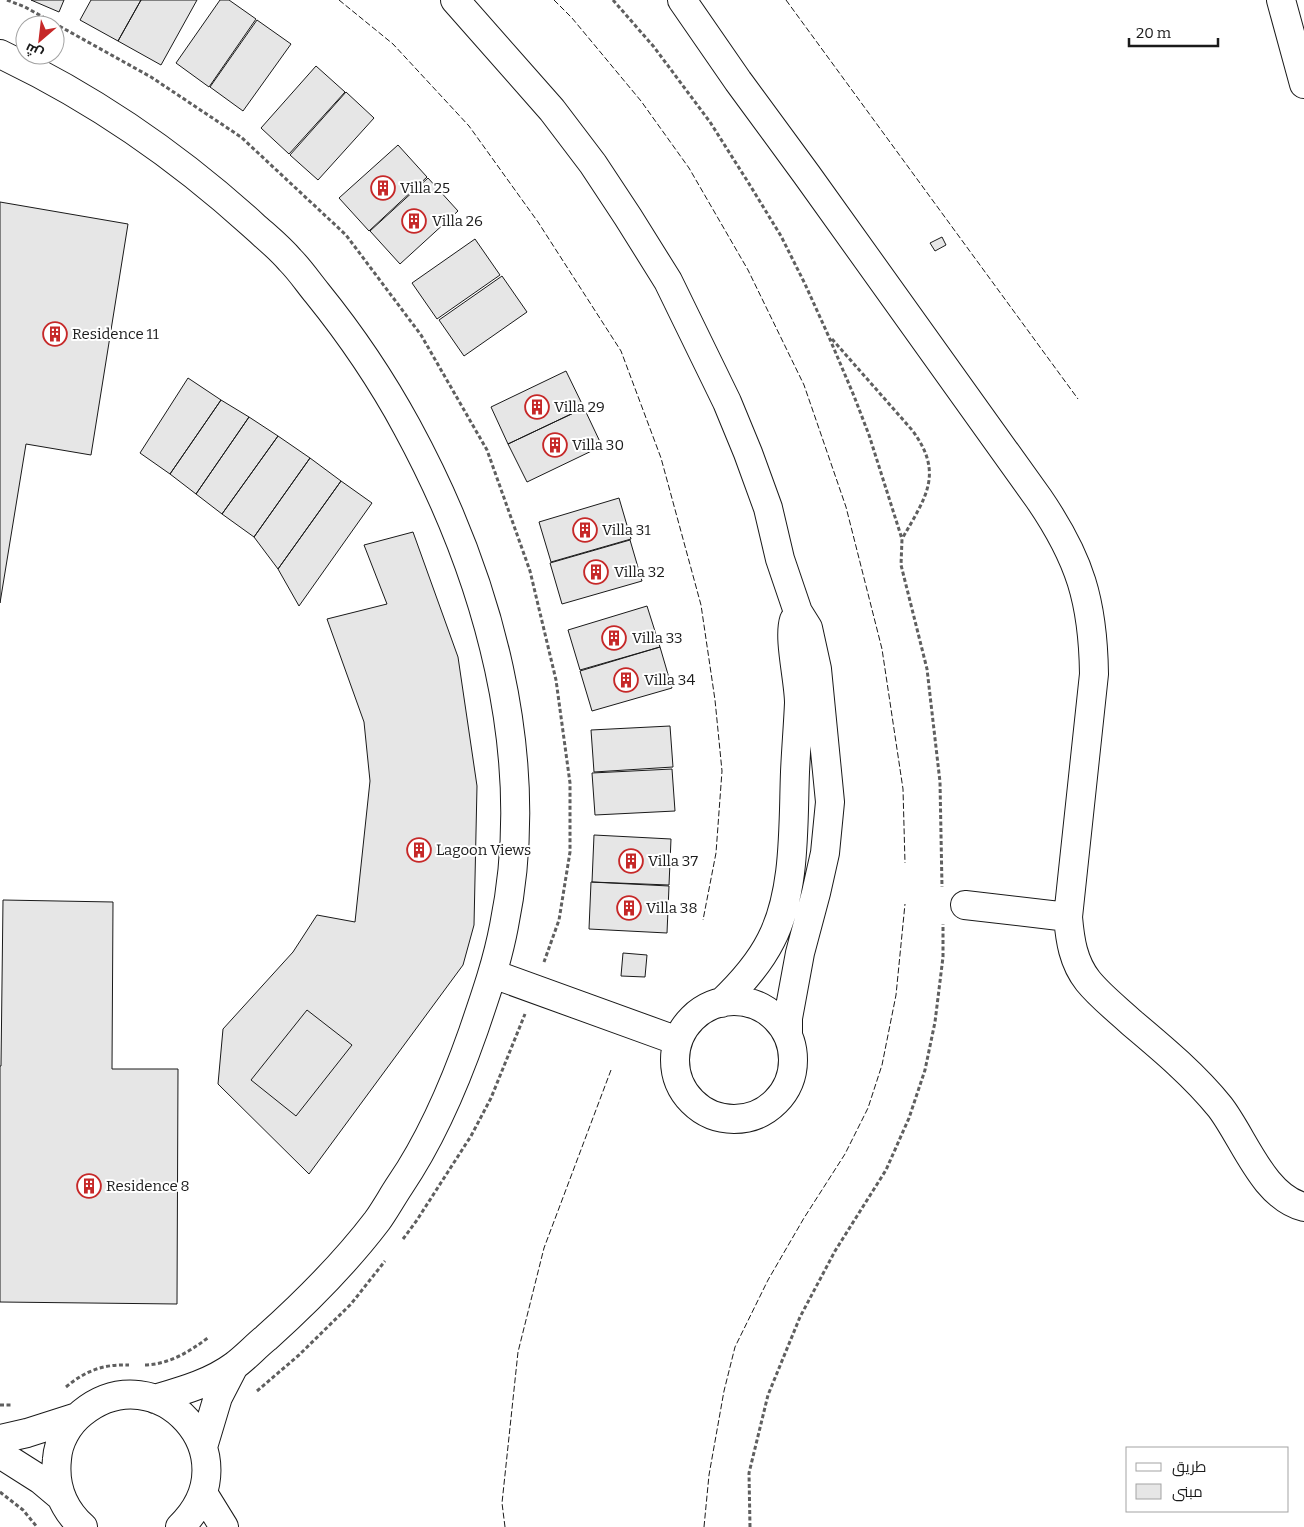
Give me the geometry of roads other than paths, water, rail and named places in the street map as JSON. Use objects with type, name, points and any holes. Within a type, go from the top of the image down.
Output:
[{"type":"street","points":[[456,0],[552,110],[587,156],[628,216],[668,281],[727,402],[748,453],[768,508],[780,559],[798,612],[808,628],[817,669],[830,802],[825,853],[800,952],[788,1018],[788,1036]]},
{"type":"street","points":[[682,0],[738,81],[1034,491],[1071,552],[1090,612],[1094,643],[1094,674],[1068,917],[1070,939],[1076,961],[1087,980],[1102,996],[1198,1083],[1220,1108],[1268,1182],[1288,1200],[1304,1207]]},
{"type":"street","points":[[1281,0],[1304,84]]},
{"type":"street","points":[[0,54],[93,103],[158,146],[221,196],[292,261],[342,323],[390,396],[426,462],[469,563],[500,668],[514,762],[515,815],[513,863],[505,923],[493,974],[444,1108],[417,1161],[376,1221],[334,1270],[288,1318],[234,1366],[188,1389],[155,1399]]},
{"type":"street","points":[[722,1003],[754,969],[772,940],[782,913],[788,885],[792,847],[798,703],[792,629],[798,612]]},
{"type":"street","points":[[965,905],[1068,917]]},
{"type":"street","points":[[493,974],[678,1041]]},
{"type":"street","points":[[738,1001],[753,1004],[768,1012],[788,1036],[792,1048],[792,1074],[780,1097],[761,1113],[738,1119],[714,1116],[694,1105],[680,1086],[676,1072],[675,1056],[678,1041],[684,1028],[694,1016],[707,1007],[738,1001]]},
{"type":"street","points":[[203,1447],[218,1397],[234,1366]]},
{"type":"street","points":[[0,1439],[27,1433],[77,1417],[100,1401],[113,1397],[128,1395],[155,1399],[168,1404],[180,1413],[198,1434],[206,1462],[206,1478],[203,1493],[190,1518],[180,1527]]},
{"type":"street","points":[[77,1417],[64,1434],[57,1454],[56,1468],[60,1496],[67,1509],[83,1527]]},
{"type":"street","points":[[0,1454],[41,1480],[60,1496]]},
{"type":"street","points":[[203,1493],[224,1527]]},
{"type":"place","name":"Villa 25","points":[[383,188]]},
{"type":"place","name":"Villa 26","points":[[414,221]]},
{"type":"place","name":"Residence 11","points":[[55,334]]},
{"type":"place","name":"Villa 29","points":[[537,407]]},
{"type":"place","name":"Villa 30","points":[[555,445]]},
{"type":"place","name":"Villa 31","points":[[585,530]]},
{"type":"place","name":"Villa 32","points":[[596,572]]},
{"type":"place","name":"Villa 33","points":[[614,638]]},
{"type":"place","name":"Villa 34","points":[[626,680]]},
{"type":"place","name":"Lagoon Views","points":[[419,850]]},
{"type":"place","name":"Villa 37","points":[[631,861]]},
{"type":"place","name":"Villa 38","points":[[629,908]]},
{"type":"place","name":"Residence 8","points":[[89,1186]]}]
